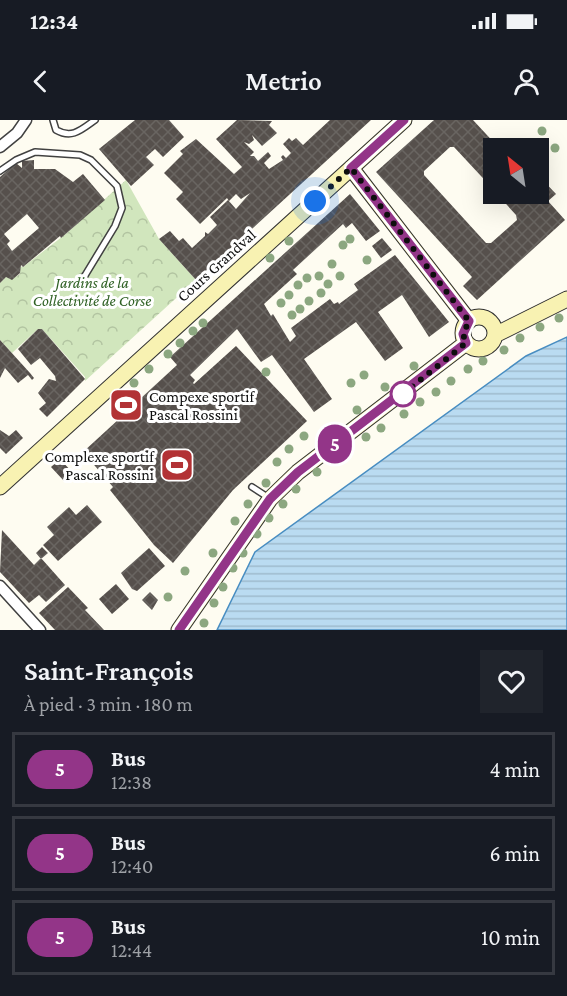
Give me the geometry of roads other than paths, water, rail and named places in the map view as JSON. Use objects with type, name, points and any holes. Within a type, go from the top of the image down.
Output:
[{"type":"main road","name":"Cours Grandval","points":[[0,487],[110,384],[404,120]]},
{"type":"main road","points":[[351,168],[469,321]]},
{"type":"main road","points":[[495,335],[489,321],[479,317],[469,321],[463,334],[466,343],[480,350],[490,345],[495,335],[567,299]]},
{"type":"main road","points":[[179,630],[270,499],[298,472],[466,343]]},
{"type":"street","points":[[0,147],[17,133],[26,120]]},
{"type":"street","points":[[0,586],[40,630]]},
{"type":"lane","points":[[53,120],[56,129],[64,134],[74,134],[95,120]]},
{"type":"lane","points":[[0,171],[16,160],[35,152],[80,155],[91,160],[117,186],[122,208],[115,226],[81,282]]},
{"type":"lane","points":[[252,488],[270,499]]},
{"type":"water","points":[[567,337],[567,630],[217,630],[255,552],[526,356]]},
{"type":"place","name":"Compexe sportif Pascal Rossini","points":[[126,405]]},
{"type":"place","name":"Complexe sportif Pascal Rossini","points":[[177,465]]},
{"type":"park label","name":"Jardins de la Collectivité de Corse","points":[[92,291]]}]
